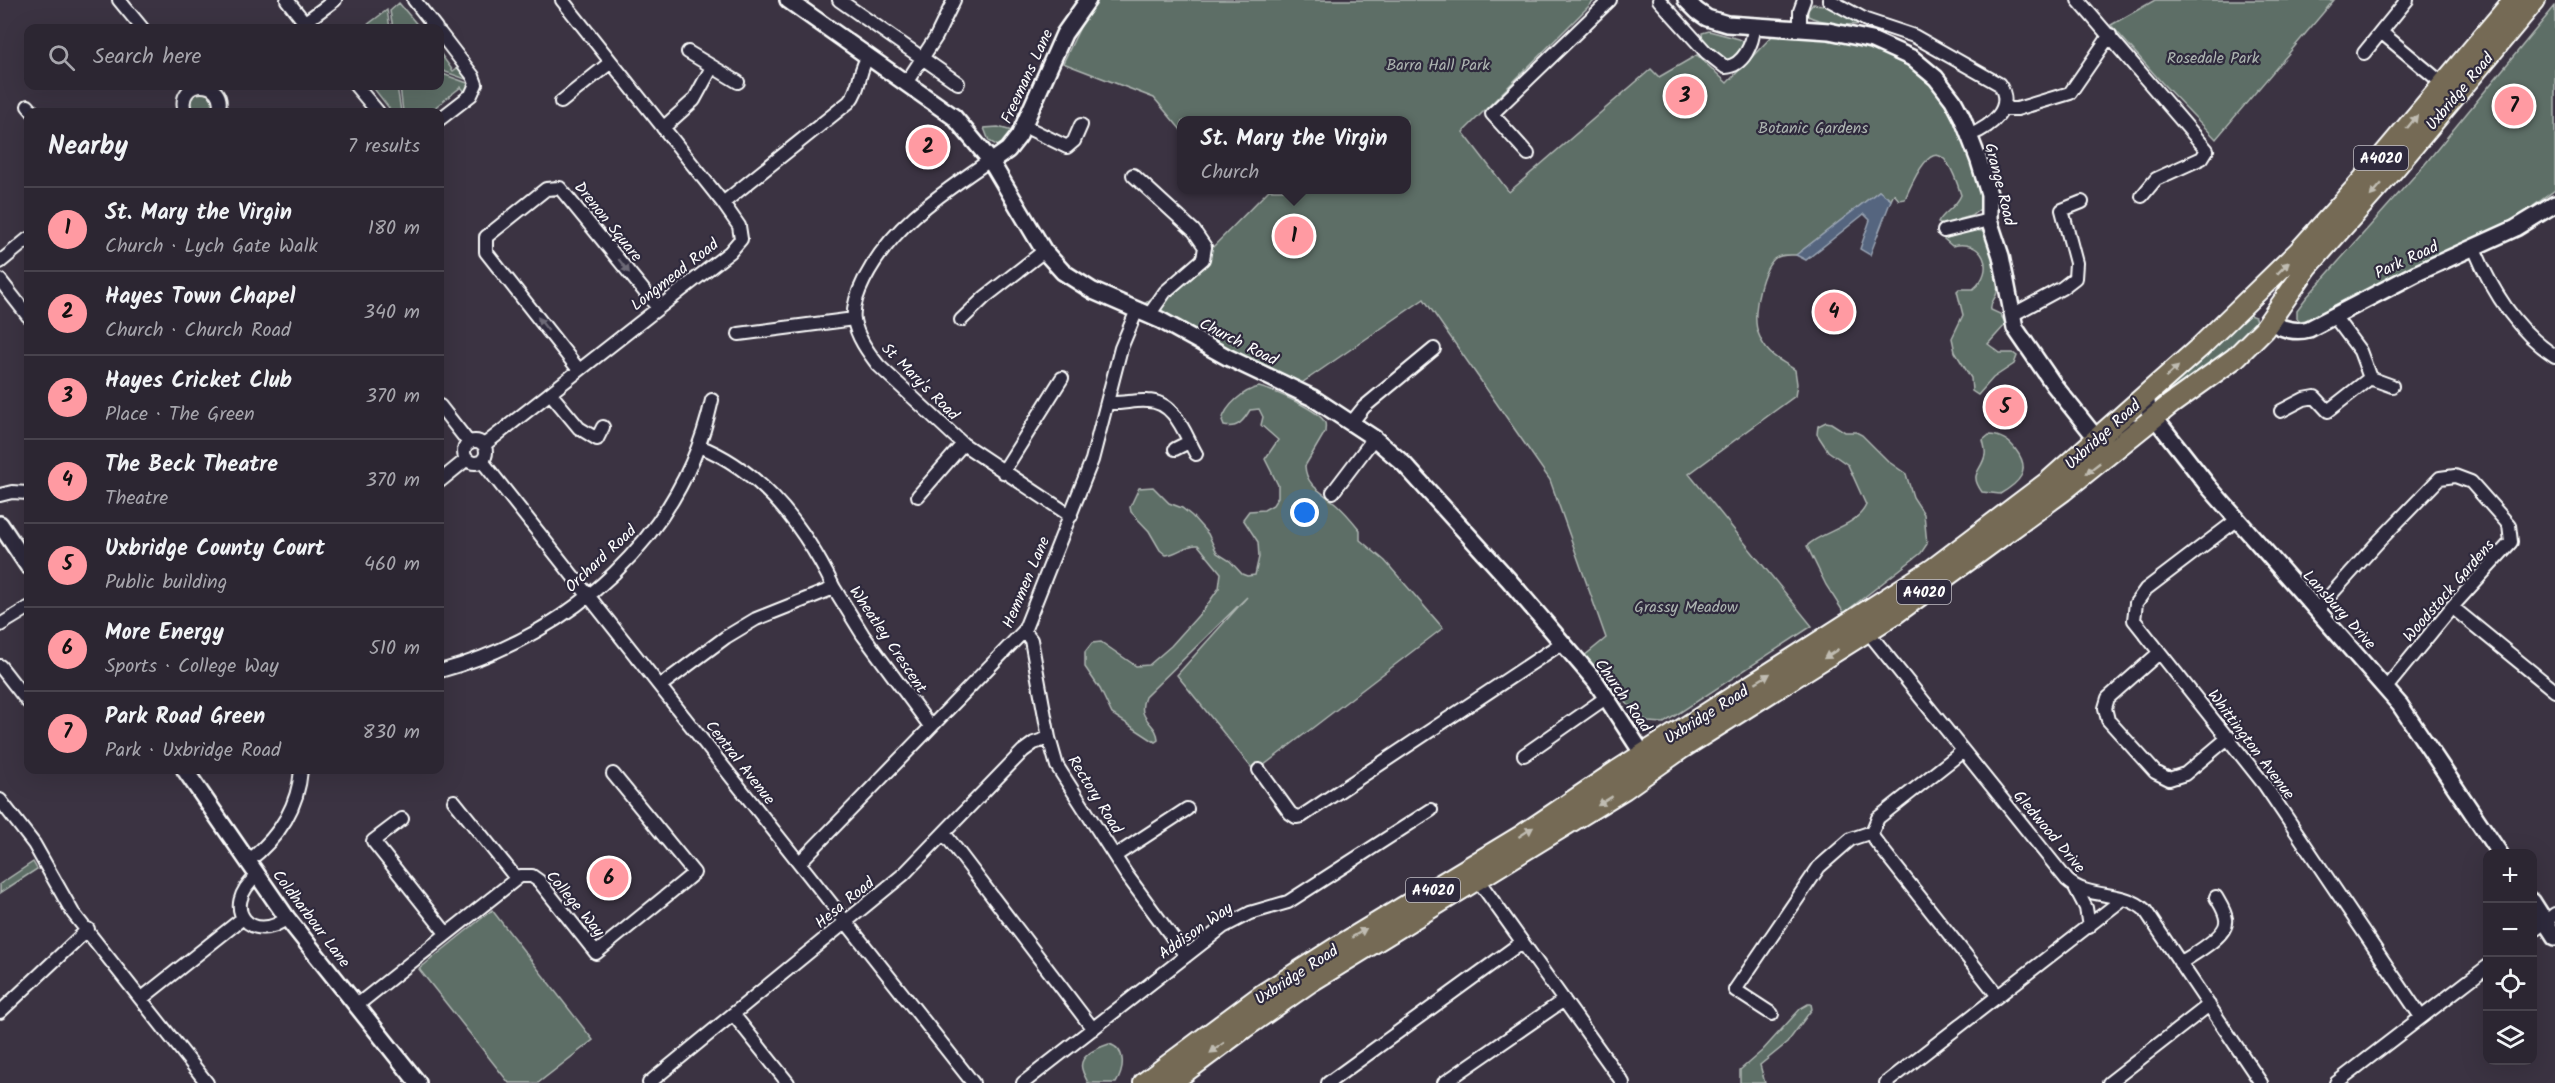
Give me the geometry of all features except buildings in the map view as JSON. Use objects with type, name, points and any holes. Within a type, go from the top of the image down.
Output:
[{"type":"main road","name":"Uxbridge Road","points":[[1863,624],[1933,568],[2048,482],[2241,309],[2328,219],[2514,0]]},
{"type":"main road","name":"Uxbridge Road","points":[[1144,1083],[1222,1023],[1335,948],[1648,762],[1682,748],[1863,624],[2045,504],[2098,465],[2154,418],[2235,358],[2270,322],[2308,266],[2394,170],[2535,0]]},
{"type":"main road","points":[[2241,309],[2258,312],[2270,322]]},
{"type":"main road","name":"Uxbridge Road","points":[[1170,1083],[1244,1028],[1340,963],[1478,880],[1648,762]]},
{"type":"main road","points":[[1222,1023],[1236,1019],[1244,1028]]},
{"type":"street","points":[[119,0],[139,24]]},
{"type":"street","points":[[287,0],[302,24]]},
{"type":"street","points":[[307,24],[335,0]]},
{"type":"street","points":[[414,0],[433,24]]},
{"type":"street","name":"Longmead Road","points":[[484,445],[738,244],[741,230],[723,203],[562,0]]},
{"type":"street","name":"Church Road","points":[[788,0],[954,117],[991,161],[1044,251],[1063,272],[1083,285],[1313,398],[1352,422],[1404,464],[1435,496],[1607,697],[1648,762]]},
{"type":"street","points":[[839,0],[958,83]]},
{"type":"street","points":[[906,83],[923,58],[954,0]]},
{"type":"street","name":"Freemans Lane","points":[[991,161],[1014,144],[1064,34],[1088,0]]},
{"type":"street","points":[[1528,154],[1492,114],[1610,0]]},
{"type":"street","points":[[1659,0],[1711,57],[1725,67],[1736,63],[1747,52],[1754,27]]},
{"type":"street","points":[[1686,0],[1697,11],[1717,22],[1861,36],[1883,43],[1912,58],[1936,78],[1953,100],[1970,135]]},
{"type":"street","points":[[1800,29],[1800,11],[1804,0]]},
{"type":"street","points":[[1828,0],[1866,20],[1914,36],[1988,76],[2002,89],[2003,109],[2017,109],[2070,93],[2110,35]]},
{"type":"street","points":[[2078,0],[2207,150],[2202,158],[2156,179],[2142,196]]},
{"type":"street","points":[[2364,53],[2407,0]]},
{"type":"street","points":[[2381,32],[2443,84]]},
{"type":"street","points":[[444,38],[473,76],[476,84],[471,94],[444,116]]},
{"type":"street","points":[[688,52],[738,82]]},
{"type":"street","points":[[723,203],[849,102],[857,88],[862,66],[868,57]]},
{"type":"street","points":[[561,102],[611,62]]},
{"type":"street","points":[[663,128],[694,100],[712,67]]},
{"type":"street","points":[[185,108],[184,98],[187,90]]},
{"type":"street","points":[[219,108],[220,90]]},
{"type":"street","points":[[359,90],[375,108]]},
{"type":"street","name":"Grange Road","points":[[2003,109],[1997,119],[1986,128],[1970,135],[1989,194],[1989,220],[1995,235],[2014,314],[2015,328],[2054,385],[2097,439]]},
{"type":"street","points":[[1024,126],[1067,147],[1074,141],[1081,125]]},
{"type":"street","points":[[739,334],[854,319],[854,308],[862,284],[876,259],[895,233],[916,213],[991,161]]},
{"type":"street","name":"Hemmen Lane","points":[[800,862],[1024,631],[1098,444],[1124,340],[1143,313],[1206,254],[1205,247],[1194,231],[1133,175]]},
{"type":"street","name":"Drenon Square","points":[[579,370],[486,252],[486,237],[495,227],[546,189],[560,188],[658,308]]},
{"type":"street","points":[[2014,314],[2062,288],[2074,278],[2076,263],[2062,210],[2082,202]]},
{"type":"street","name":"Park Road","points":[[2270,322],[2281,328],[2301,332],[2417,273],[2516,228],[2555,204]]},
{"type":"street","points":[[1944,231],[1989,220]]},
{"type":"street","points":[[0,262],[24,242]]},
{"type":"street","points":[[2474,248],[2487,280],[2499,298],[2527,333],[2555,356]]},
{"type":"street","points":[[961,320],[985,297],[1044,251]]},
{"type":"street","points":[[0,280],[24,311]]},
{"type":"street","points":[[2334,316],[2360,351],[2370,378],[2392,386]]},
{"type":"street","name":"St Mary's Road","points":[[854,319],[862,341],[878,365],[963,444],[1071,516]]},
{"type":"street","points":[[1352,422],[1364,406],[1434,349]]},
{"type":"street","points":[[1003,472],[1062,378]]},
{"type":"street","points":[[2280,411],[2304,399],[2315,397],[2328,411],[2370,378]]},
{"type":"street","points":[[550,393],[587,434],[597,439],[603,427]]},
{"type":"street","name":"Lansbury Drive","points":[[2146,395],[2146,404],[2154,418],[2238,519],[2386,688],[2497,849]]},
{"type":"street","name":"Orchard Road","points":[[444,669],[511,644],[563,614],[628,559],[663,518],[685,479],[699,446],[712,400]]},
{"type":"street","points":[[1108,403],[1146,400],[1160,403],[1173,413],[1196,454]]},
{"type":"street","points":[[444,411],[469,443]]},
{"type":"street","points":[[2097,439],[2118,435],[2154,418]]},
{"type":"street","points":[[1333,492],[1374,438]]},
{"type":"street","points":[[478,441],[484,445],[486,453],[482,461],[474,463],[467,459],[465,451],[469,443],[478,441]]},
{"type":"street","points":[[1175,449],[1189,442]]},
{"type":"street","points":[[918,496],[963,444]]},
{"type":"street","points":[[699,446],[736,464],[769,492],[801,529],[834,588]]},
{"type":"street","points":[[444,478],[467,459]]},
{"type":"street","name":"Central Avenue","points":[[482,461],[973,1083]]},
{"type":"street","name":"Woodstock Gardens","points":[[2318,610],[2379,541],[2440,478],[2455,476],[2471,482],[2509,525],[2511,542],[2452,607],[2386,688]]},
{"type":"street","points":[[0,495],[12,492],[24,493]]},
{"type":"street","name":"Whittington Avenue","points":[[2238,519],[2163,575],[2139,596],[2134,609],[2134,620],[2264,784],[2421,1017]]},
{"type":"street","points":[[0,524],[24,560]]},
{"type":"street","name":"Wheatley Crescent","points":[[660,686],[726,637],[756,619],[834,588],[863,635],[930,726]]},
{"type":"street","points":[[2452,607],[2555,691]]},
{"type":"street","points":[[0,624],[24,610]]},
{"type":"street","name":"Gledwood Drive","points":[[1863,624],[2067,880],[2075,886],[2137,903],[2145,910],[2261,1083]]},
{"type":"street","name":"Rectory Road","points":[[1024,631],[1031,640],[1049,738],[1060,770],[1115,856],[1186,956]]},
{"type":"street","points":[[1259,770],[1290,813],[1296,817],[1312,810],[1562,643]]},
{"type":"street","points":[[2159,653],[2108,698],[2105,708],[2108,720],[2155,772],[2169,779],[2185,774],[2229,737]]},
{"type":"street","points":[[0,666],[24,697]]},
{"type":"street","points":[[1524,755],[1607,697]]},
{"type":"street","name":"Hesa Road","points":[[649,1083],[904,874],[1023,751],[1038,741],[1049,738]]},
{"type":"street","points":[[1963,751],[1878,818],[1872,832],[1874,839],[1998,996]]},
{"type":"street","name":"Coldharbour Lane","points":[[187,774],[287,918],[418,1083]]},
{"type":"street","points":[[247,862],[268,844],[281,828],[297,792],[299,774]]},
{"type":"street","name":"College Way","points":[[516,878],[525,875],[536,878],[596,953],[694,873],[613,774]]},
{"type":"street","points":[[0,800],[34,844],[59,891],[200,1081]]},
{"type":"street","points":[[356,1006],[516,878],[454,801]]},
{"type":"street","points":[[1115,856],[1186,809]]},
{"type":"street","name":"Addison Way","points":[[1023,1083],[1233,920],[1288,902],[1431,810]]},
{"type":"street","points":[[402,819],[373,841],[446,933]]},
{"type":"street","points":[[944,832],[1093,1029]]},
{"type":"street","points":[[1772,1014],[1735,990],[1819,867],[1851,839],[1872,832]]},
{"type":"street","points":[[257,876],[247,885],[240,899],[239,911],[243,918],[250,925],[261,927],[278,924],[287,918]]},
{"type":"street","points":[[1478,880],[1623,1083]]},
{"type":"street","points":[[2075,886],[2086,908],[2089,927]]},
{"type":"street","points":[[2180,963],[2219,936],[2224,930],[2227,921],[2216,897]]},
{"type":"street","points":[[1887,1083],[2123,899]]},
{"type":"street","points":[[2534,903],[2551,918],[2555,937]]},
{"type":"street","points":[[141,999],[243,918]]},
{"type":"street","points":[[2537,928],[2551,918]]},
{"type":"street","points":[[0,1012],[88,929]]},
{"type":"street","points":[[1328,1083],[1522,942]]},
{"type":"street","points":[[2336,1083],[2483,969]]},
{"type":"street","points":[[1444,1083],[1564,1000]]},
{"type":"street","points":[[2109,1083],[2209,1005]]},
{"type":"street","points":[[733,1014],[788,1083]]},
{"type":"green space","points":[[1093,0],[1595,0],[1463,132],[1509,192],[1651,69],[1659,77],[1697,55],[1727,83],[1775,33],[1818,36],[1860,43],[1898,57],[1916,69],[1938,94],[1964,138],[1979,183],[1980,209],[1971,216],[1942,225],[1938,223],[1961,195],[1947,162],[1940,156],[1933,156],[1926,160],[1905,199],[1899,200],[1894,194],[1891,200],[1879,191],[1796,255],[1776,257],[1765,274],[1758,296],[1757,327],[1762,342],[1769,352],[1795,370],[1797,384],[1795,396],[1689,474],[1812,626],[1664,723],[1648,722],[1578,661],[1606,638],[1550,480],[1424,299],[1293,389],[1137,310],[1206,254],[1265,194],[1411,194],[1411,116],[1177,116],[1177,125],[1154,98],[1063,63]]},
{"type":"green space","name":"Rosedale Park","points":[[2155,0],[2334,0],[2216,139],[2111,25]]},
{"type":"green space","points":[[399,3],[417,24],[392,24],[390,11]]},
{"type":"green space","points":[[1813,4],[1825,5],[1862,23],[1843,24],[1812,18],[1808,16],[1808,10]]},
{"type":"green space","points":[[2555,6],[2555,190],[2513,221],[2407,269],[2313,319],[2300,321],[2297,318],[2297,310],[2306,298],[2425,164]]},
{"type":"green space","points":[[387,10],[389,24],[368,24]]},
{"type":"green space","points":[[1709,31],[1739,39],[1743,41],[1743,46],[1731,59],[1725,60],[1703,41],[1702,33]]},
{"type":"green space","points":[[444,59],[453,71],[460,66],[471,81],[444,71]]},
{"type":"green space","points":[[444,74],[470,84],[466,93],[461,87],[434,108],[403,108],[400,90],[444,90]]},
{"type":"green space","points":[[375,90],[398,90],[400,108],[389,108]]},
{"type":"green space","points":[[197,93],[206,93],[212,97],[213,108],[191,108],[190,100]]},
{"type":"green space","points":[[998,127],[1012,131],[1003,144],[998,146],[989,141],[984,128]]},
{"type":"green space","points":[[1971,230],[1982,231],[1993,251],[1998,285],[1991,310],[2000,314],[2006,324],[1988,344],[2000,353],[2013,353],[2017,356],[2014,364],[1993,378],[1978,395],[1972,391],[1971,378],[1955,352],[1952,338],[1963,315],[1957,291],[1973,289],[1984,273],[1985,265],[1979,251],[1963,245],[1952,246],[1944,239]]},
{"type":"green space","points":[[2249,315],[2255,317],[2256,324],[2234,348],[2157,406],[2151,402]]},
{"type":"green space","points":[[1259,387],[1295,401],[1314,412],[1325,423],[1325,432],[1305,466],[1308,478],[1315,487],[1348,515],[1360,530],[1360,540],[1385,561],[1443,628],[1255,772],[1177,675],[1247,597],[1145,697],[1143,711],[1157,734],[1158,740],[1155,742],[1112,714],[1100,689],[1085,667],[1085,652],[1092,643],[1101,642],[1136,666],[1149,665],[1171,646],[1205,608],[1219,588],[1221,573],[1198,545],[1166,555],[1160,550],[1149,531],[1131,512],[1130,507],[1139,488],[1153,487],[1169,503],[1182,508],[1208,534],[1217,553],[1230,561],[1242,574],[1255,575],[1259,557],[1258,542],[1243,519],[1249,511],[1264,510],[1273,505],[1278,497],[1278,485],[1265,459],[1278,440],[1261,425],[1263,417],[1259,409],[1250,410],[1237,425],[1224,426],[1222,421],[1227,410],[1236,400],[1247,391]]},
{"type":"green space","points":[[1826,422],[1845,432],[1856,432],[1862,435],[1889,462],[1906,474],[1913,497],[1924,514],[1927,544],[1921,553],[1844,613],[1826,585],[1807,546],[1855,519],[1866,505],[1848,465],[1828,451],[1817,434],[1818,426]]},
{"type":"green space","points":[[1989,435],[2001,437],[2011,444],[2021,457],[2023,464],[2018,481],[2000,494],[1982,492],[1976,480],[1985,455],[1983,440]]},
{"type":"green space","points":[[33,862],[37,869],[0,893],[0,884]]},
{"type":"green space","points":[[492,910],[593,1040],[538,1083],[509,1083],[419,969]]},
{"type":"green space","points":[[1811,1004],[1812,1009],[1787,1043],[1760,1065],[1765,1083],[1740,1083],[1740,1070],[1762,1051],[1801,1008]]},
{"type":"green space","points":[[1109,1044],[1119,1050],[1122,1060],[1121,1072],[1116,1083],[1088,1083],[1082,1069],[1083,1060],[1091,1052]]},
{"type":"water","points":[[1879,191],[1891,200],[1870,255],[1860,249],[1870,220],[1864,214],[1806,260],[1796,255]]},
{"type":"place","name":"Hayes Cricket Club","points":[[1685,96]]},
{"type":"place","name":"Park Road Green","points":[[2514,106]]},
{"type":"place","name":"Hayes Town Chapel","points":[[928,147]]},
{"type":"place","name":"St. Mary the Virgin","points":[[1294,236]]},
{"type":"place","name":"The Beck Theatre","points":[[1834,312]]},
{"type":"place","name":"Uxbridge County Court","points":[[2005,407]]},
{"type":"place","name":"More Energy","points":[[609,878]]},
{"type":"park label","name":"Barra Hall Park","points":[[1438,64]]},
{"type":"park label","name":"Botanic Gardens","points":[[1813,127]]},
{"type":"park label","name":"Grassy Meadow","points":[[1686,606]]}]
